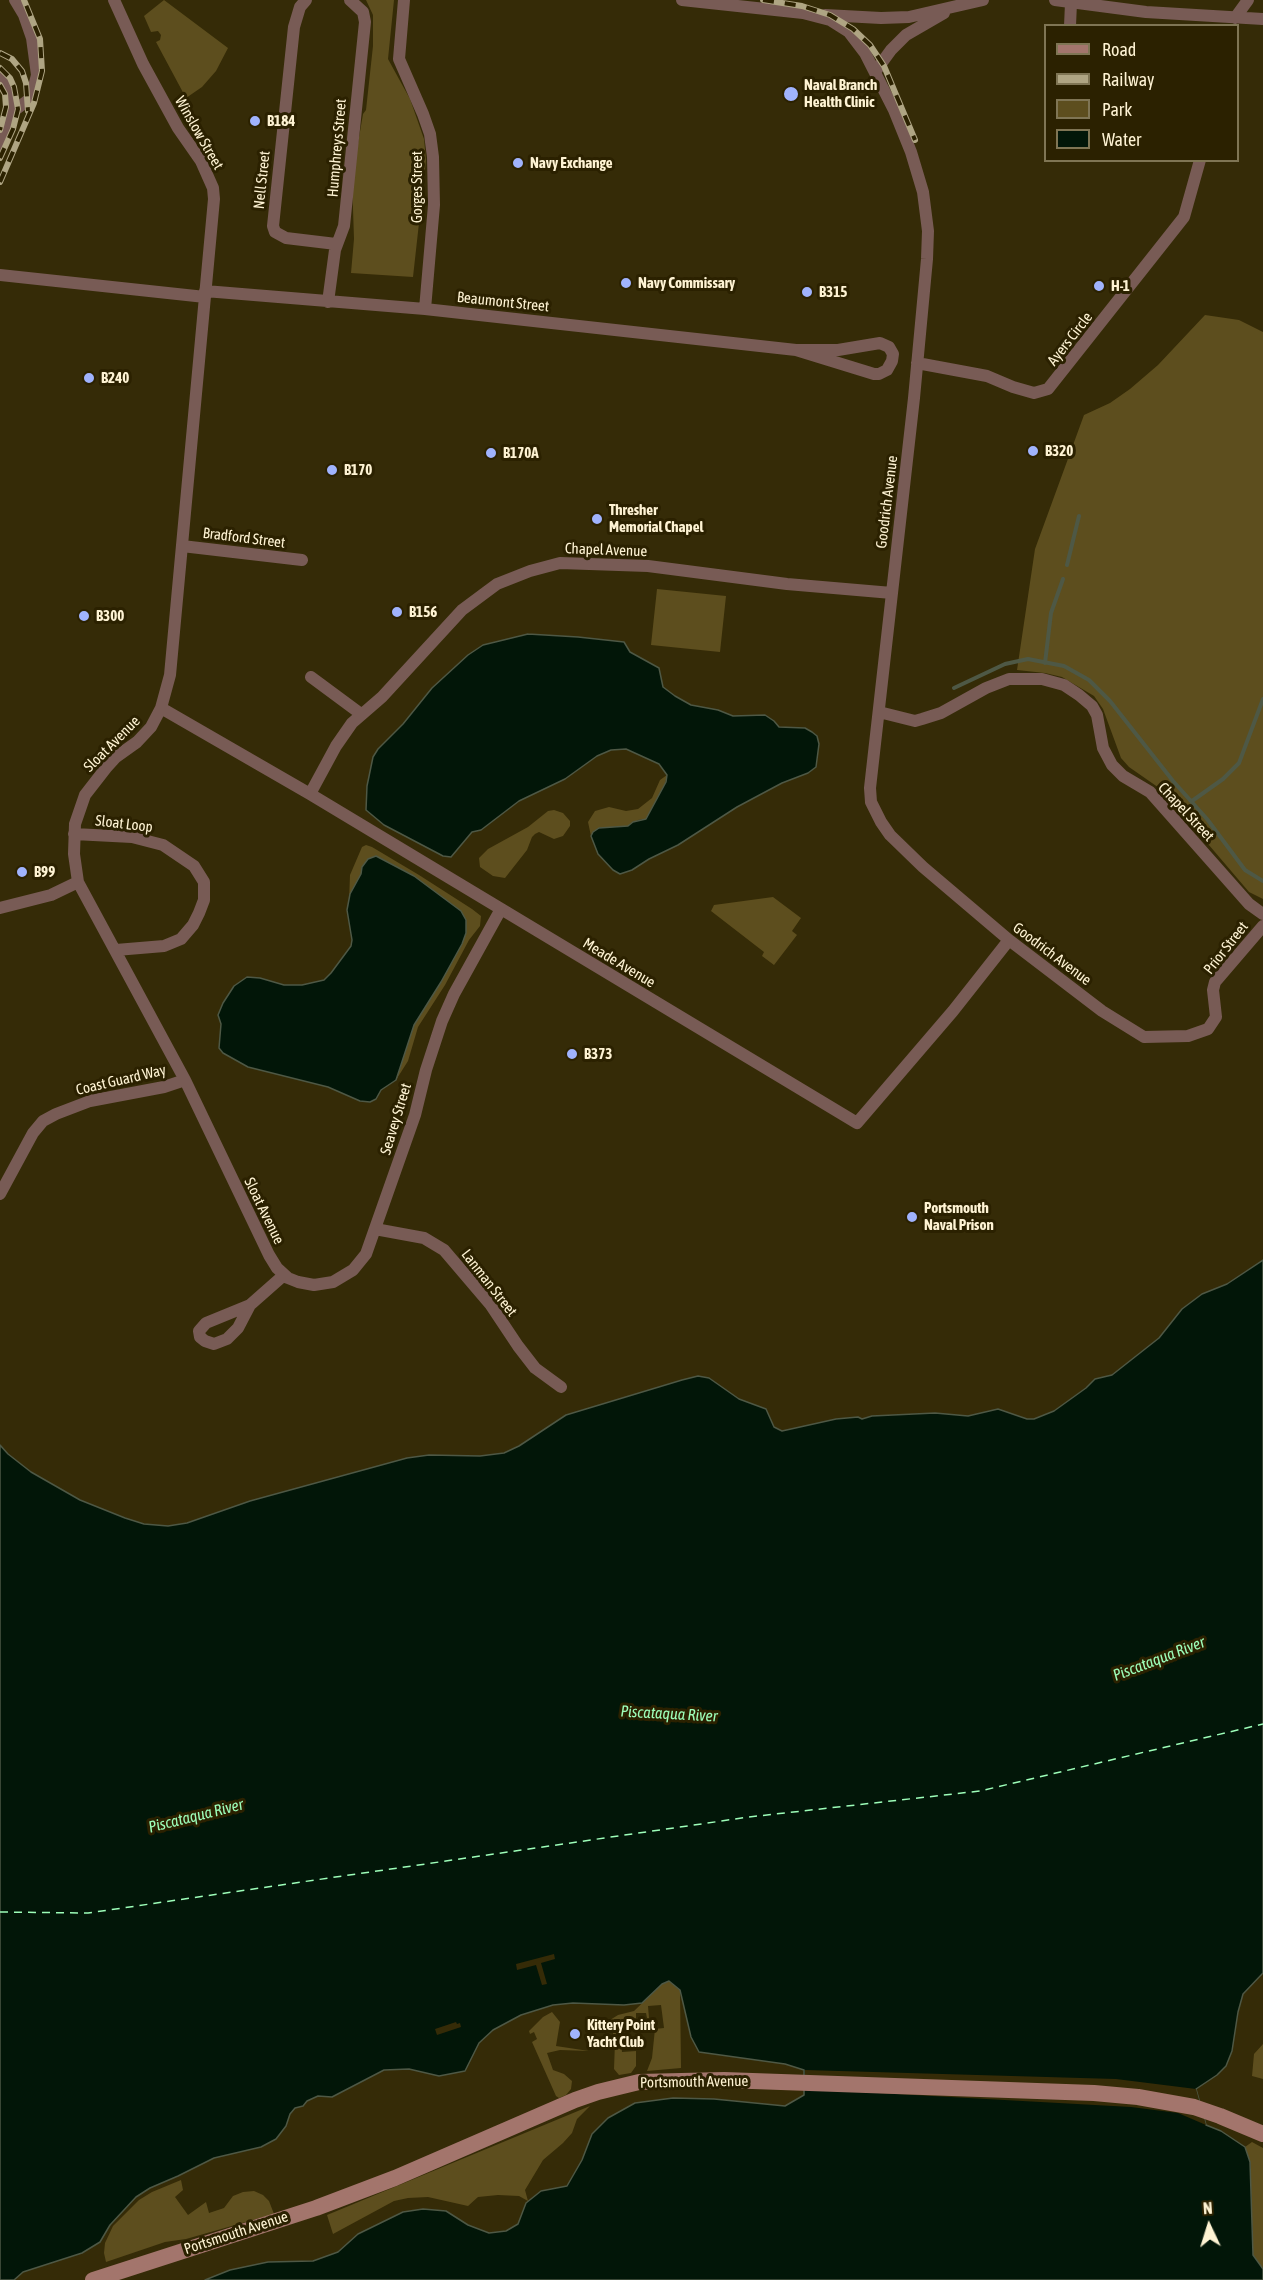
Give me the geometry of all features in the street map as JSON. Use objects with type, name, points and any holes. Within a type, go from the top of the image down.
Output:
[{"type":"main road","name":"Portsmouth Avenue","points":[[93,2280],[316,2208],[406,2174],[575,2100],[639,2082],[723,2080],[1094,2093],[1161,2100],[1220,2116],[1263,2123]]},
{"type":"main road","name":"Portsmouth Avenue","points":[[1220,2116],[1263,2134]]},
{"type":"street","points":[[11,113],[31,98],[37,75],[32,38],[24,15],[15,0]]},
{"type":"street","name":"Winslow Street","points":[[114,0],[143,64],[178,128],[201,161],[213,188],[214,199],[205,294]]},
{"type":"street","name":"Nell Street","points":[[306,0],[300,6],[294,27],[273,226],[275,231],[286,238],[336,244]]},
{"type":"street","name":"Humphreys Street","points":[[328,302],[336,244],[344,226],[365,22],[363,12],[350,0]]},
{"type":"street","name":"Gorges Street","points":[[404,0],[399,59],[430,134],[433,157],[434,205],[425,309]]},
{"type":"street","name":"Goodrich Avenue","points":[[682,0],[803,13],[830,20],[849,32],[865,53],[905,135],[926,205],[928,246],[870,788],[871,802],[880,822],[890,836],[922,867],[1009,940],[1102,1011],[1144,1037]]},
{"type":"street","points":[[803,13],[894,18],[983,0]]},
{"type":"street","points":[[1055,0],[1229,20],[1263,20]]},
{"type":"street","points":[[1229,20],[1248,0]]},
{"type":"street","points":[[1070,24],[1071,3]]},
{"type":"street","points":[[875,72],[906,35],[953,7]]},
{"type":"street","points":[[0,74],[10,92],[11,113],[0,144]]},
{"type":"street","name":"Ayers Circle","points":[[917,363],[987,376],[1034,393],[1048,389],[1184,217],[1199,162]]},
{"type":"street","name":"Beaumont Street","points":[[0,275],[205,294],[425,309],[796,350],[838,350],[880,344],[889,347],[893,354],[887,370],[874,374],[796,350]]},
{"type":"street","name":"Sloat Avenue","points":[[205,294],[170,675],[161,708],[144,736],[116,757],[95,781],[78,812],[74,834],[74,854],[78,882],[185,1080],[269,1255],[284,1275]]},
{"type":"street","name":"Bradford Street","points":[[182,546],[302,560]]},
{"type":"street","name":"Chapel Avenue","points":[[310,794],[342,735],[361,714],[382,697],[472,602],[497,584],[512,577],[560,563],[677,569],[787,584],[892,593]]},
{"type":"street","points":[[311,677],[361,714]]},
{"type":"street","name":"Chapel Street","points":[[879,712],[915,720],[922,719],[941,713],[994,684],[1009,679],[1042,679],[1064,685],[1092,706],[1097,715],[1103,748],[1112,765],[1123,776],[1150,792],[1249,904],[1263,914]]},
{"type":"street","name":"Meade Avenue","points":[[161,708],[310,794],[857,1124],[953,1011],[1009,940]]},
{"type":"street","name":"Sloat Loop","points":[[74,834],[110,835],[152,841],[176,852],[194,866],[204,882],[204,900],[200,913],[193,926],[181,939],[164,946],[116,950]]},
{"type":"street","points":[[0,908],[51,895],[78,882]]},
{"type":"street","name":"Seavey Street","points":[[284,1275],[298,1282],[324,1284],[344,1276],[360,1263],[366,1254],[415,1115],[426,1070],[442,1022],[454,994],[501,909]]},
{"type":"street","name":"Prior Street","points":[[1144,1037],[1158,1039],[1188,1036],[1208,1029],[1216,1017],[1213,990],[1215,982],[1263,926]]},
{"type":"street","name":"Coast Guard Way","points":[[0,1194],[8,1183],[33,1133],[50,1117],[90,1101],[164,1087],[185,1080]]},
{"type":"street","name":"Lanman Street","points":[[375,1228],[424,1238],[444,1250],[490,1304],[535,1368],[561,1387]]},
{"type":"street","points":[[250,1305],[284,1275]]},
{"type":"green space","points":[[164,0],[228,48],[216,71],[202,87],[186,98],[156,42],[160,40],[161,35],[158,31],[151,32],[144,16]]},
{"type":"green space","points":[[366,0],[394,0],[388,59],[410,99],[424,139],[426,160],[413,277],[351,273],[354,239],[352,179],[363,114],[366,110],[373,46],[373,15]]},
{"type":"green space","points":[[1205,315],[1239,320],[1263,332],[1263,899],[1249,892],[1162,790],[1129,767],[1121,758],[1103,709],[1094,696],[1062,677],[1017,670],[1035,549],[1084,415],[1110,403],[1130,389],[1158,365]]},
{"type":"green space","points":[[657,589],[726,596],[720,652],[651,645]]},
{"type":"green space","points":[[667,775],[664,788],[646,819],[591,836],[588,822],[595,811],[609,807],[626,811],[638,809],[652,798],[660,780]]},
{"type":"green space","points":[[548,811],[563,813],[570,821],[570,826],[563,836],[554,839],[539,832],[535,834],[527,850],[505,878],[493,876],[480,867],[479,858],[488,849],[528,827]]},
{"type":"green space","points":[[366,845],[419,875],[481,916],[480,926],[469,940],[445,985],[418,1027],[408,1061],[396,1080],[414,1025],[441,982],[466,933],[414,876],[376,856],[361,874],[349,902],[350,875],[362,847]]},
{"type":"green space","points":[[773,897],[801,918],[792,931],[797,935],[774,965],[762,956],[764,952],[711,911],[714,905]]},
{"type":"green space","points":[[669,1981],[680,1990],[681,2068],[647,2071],[652,2058],[655,2029],[664,2028],[661,2005],[648,2006],[649,2018],[646,2013],[636,2013],[636,2018],[619,2022],[622,2052],[636,2051],[636,2066],[631,2073],[619,2075],[614,2069],[615,2042],[610,2020],[618,2015],[634,2011],[662,1984]]},
{"type":"green space","points":[[552,2012],[560,2022],[556,2046],[589,2051],[560,2050],[547,2053],[553,2070],[564,2074],[572,2081],[571,2089],[559,2098],[556,2096],[532,2042],[537,2039],[534,2032],[530,2034],[529,2031],[543,2017]]},
{"type":"green space","points":[[1263,2044],[1263,2079],[1252,2076],[1254,2054]]},
{"type":"green space","points":[[590,2106],[577,2119],[572,2133],[543,2160],[525,2190],[528,2201],[519,2196],[498,2195],[478,2197],[468,2206],[428,2197],[408,2198],[394,2201],[333,2234],[327,2215]]},
{"type":"green space","points":[[1252,2142],[1263,2148],[1263,2269],[1253,2256],[1250,2162],[1245,2147]]},
{"type":"green space","points":[[181,2180],[183,2190],[175,2197],[188,2215],[206,2202],[209,2213],[224,2208],[233,2196],[254,2191],[269,2201],[274,2214],[186,2239],[165,2242],[106,2262],[105,2243],[113,2226],[139,2200]]},
{"type":"water","points":[[528,634],[624,642],[630,652],[659,668],[663,687],[691,705],[718,710],[733,716],[765,715],[779,727],[805,728],[812,732],[817,736],[819,744],[816,767],[737,807],[678,845],[620,874],[598,854],[591,836],[599,828],[628,826],[633,822],[646,819],[666,782],[667,775],[659,764],[626,749],[611,750],[597,756],[565,779],[519,801],[481,830],[472,832],[451,857],[443,856],[384,825],[366,810],[367,786],[373,757],[432,688],[468,655],[483,645]]},
{"type":"water","points":[[376,856],[414,876],[461,911],[466,920],[466,933],[462,944],[414,1025],[396,1080],[381,1090],[376,1099],[370,1102],[360,1101],[328,1087],[248,1067],[223,1053],[219,1048],[221,1024],[218,1015],[234,986],[247,977],[284,985],[302,985],[324,980],[331,973],[351,946],[347,910],[350,894],[361,874],[362,867],[368,859]]},
{"type":"water","name":"Piscataqua River","points":[[1263,1260],[1263,1973],[1243,1994],[1232,2051],[1226,2066],[1196,2089],[1206,2125],[1221,2131],[1245,2147],[1250,2162],[1253,2255],[1263,2269],[1263,2280],[205,2280],[230,2270],[268,2262],[313,2261],[338,2252],[358,2234],[403,2212],[423,2209],[446,2211],[468,2225],[489,2233],[506,2231],[518,2224],[526,2203],[541,2191],[567,2186],[582,2160],[592,2134],[608,2118],[635,2103],[673,2098],[714,2099],[785,2106],[804,2095],[804,2070],[785,2064],[699,2052],[691,2037],[680,1990],[669,1981],[662,1984],[642,2003],[624,2005],[573,2003],[553,2005],[521,2015],[493,2030],[479,2043],[465,2071],[439,2076],[409,2069],[384,2070],[332,2097],[318,2096],[307,2101],[303,2106],[295,2108],[276,2139],[261,2147],[214,2158],[136,2197],[110,2225],[100,2242],[82,2253],[23,2272],[14,2280],[0,2280],[0,1445],[31,1472],[80,1500],[144,1524],[168,1526],[187,1523],[250,1501],[407,1458],[429,1455],[480,1456],[504,1453],[519,1446],[566,1415],[698,1376],[709,1378],[739,1399],[766,1409],[774,1427],[782,1431],[836,1419],[935,1413],[968,1416],[998,1409],[1027,1419],[1034,1419],[1054,1411],[1095,1379],[1112,1375],[1159,1338],[1182,1309],[1202,1294],[1227,1284]]},
{"type":"pier","points":[[554,1954],[555,1959],[541,1963],[547,1984],[542,1985],[536,1965],[517,1970],[516,1964]]},
{"type":"pier","points":[[456,2022],[460,2023],[461,2027],[437,2035],[435,2029]]},
{"type":"pier","points":[[805,2070],[1116,2079],[1196,2089],[1206,2125],[1178,2113],[1131,2107],[805,2089]]},
{"type":"waterway","points":[[1067,565],[1079,516]]},
{"type":"waterway","points":[[1045,663],[1051,613],[1063,579]]},
{"type":"waterway","points":[[954,688],[1005,664],[1028,659],[1064,666],[1089,680],[1110,701],[1173,781],[1207,819],[1245,870],[1263,881]]},
{"type":"waterway","points":[[1192,801],[1223,779],[1239,763],[1263,699]]},
{"type":"ferry route","points":[[0,1912],[88,1913],[749,1817],[980,1791],[1263,1724]]},
{"type":"railway","points":[[0,182],[34,103],[42,71],[40,39],[24,0]]},
{"type":"railway","points":[[763,0],[802,6],[830,15],[853,29],[870,45],[884,66],[915,140]]},
{"type":"railway","points":[[0,53],[12,59],[22,71],[26,83],[28,111]]},
{"type":"railway","points":[[0,68],[10,78],[14,87],[18,109],[13,129],[0,158]]},
{"type":"railway","points":[[0,85],[5,94],[6,107],[0,130]]},
{"type":"place","name":"Naval Branch Health Clinic","points":[[791,94]]},
{"type":"place","name":"B184","points":[[255,121]]},
{"type":"place","name":"Navy Exchange","points":[[518,163]]},
{"type":"place","name":"Navy Commissary","points":[[626,283]]},
{"type":"place","name":"H-1","points":[[1099,286]]},
{"type":"place","name":"B315","points":[[807,292]]},
{"type":"place","name":"B240","points":[[89,378]]},
{"type":"place","name":"B320","points":[[1033,451]]},
{"type":"place","name":"B170A","points":[[491,453]]},
{"type":"place","name":"B170","points":[[332,470]]},
{"type":"place","name":"Thresher Memorial Chapel","points":[[597,519]]},
{"type":"place","name":"B156","points":[[397,612]]},
{"type":"place","name":"B300","points":[[84,616]]},
{"type":"place","name":"B99","points":[[22,872]]},
{"type":"place","name":"B373","points":[[572,1054]]},
{"type":"place","name":"Portsmouth Naval Prison","points":[[912,1217]]},
{"type":"place","name":"Kittery Point Yacht Club","points":[[575,2034]]}]
